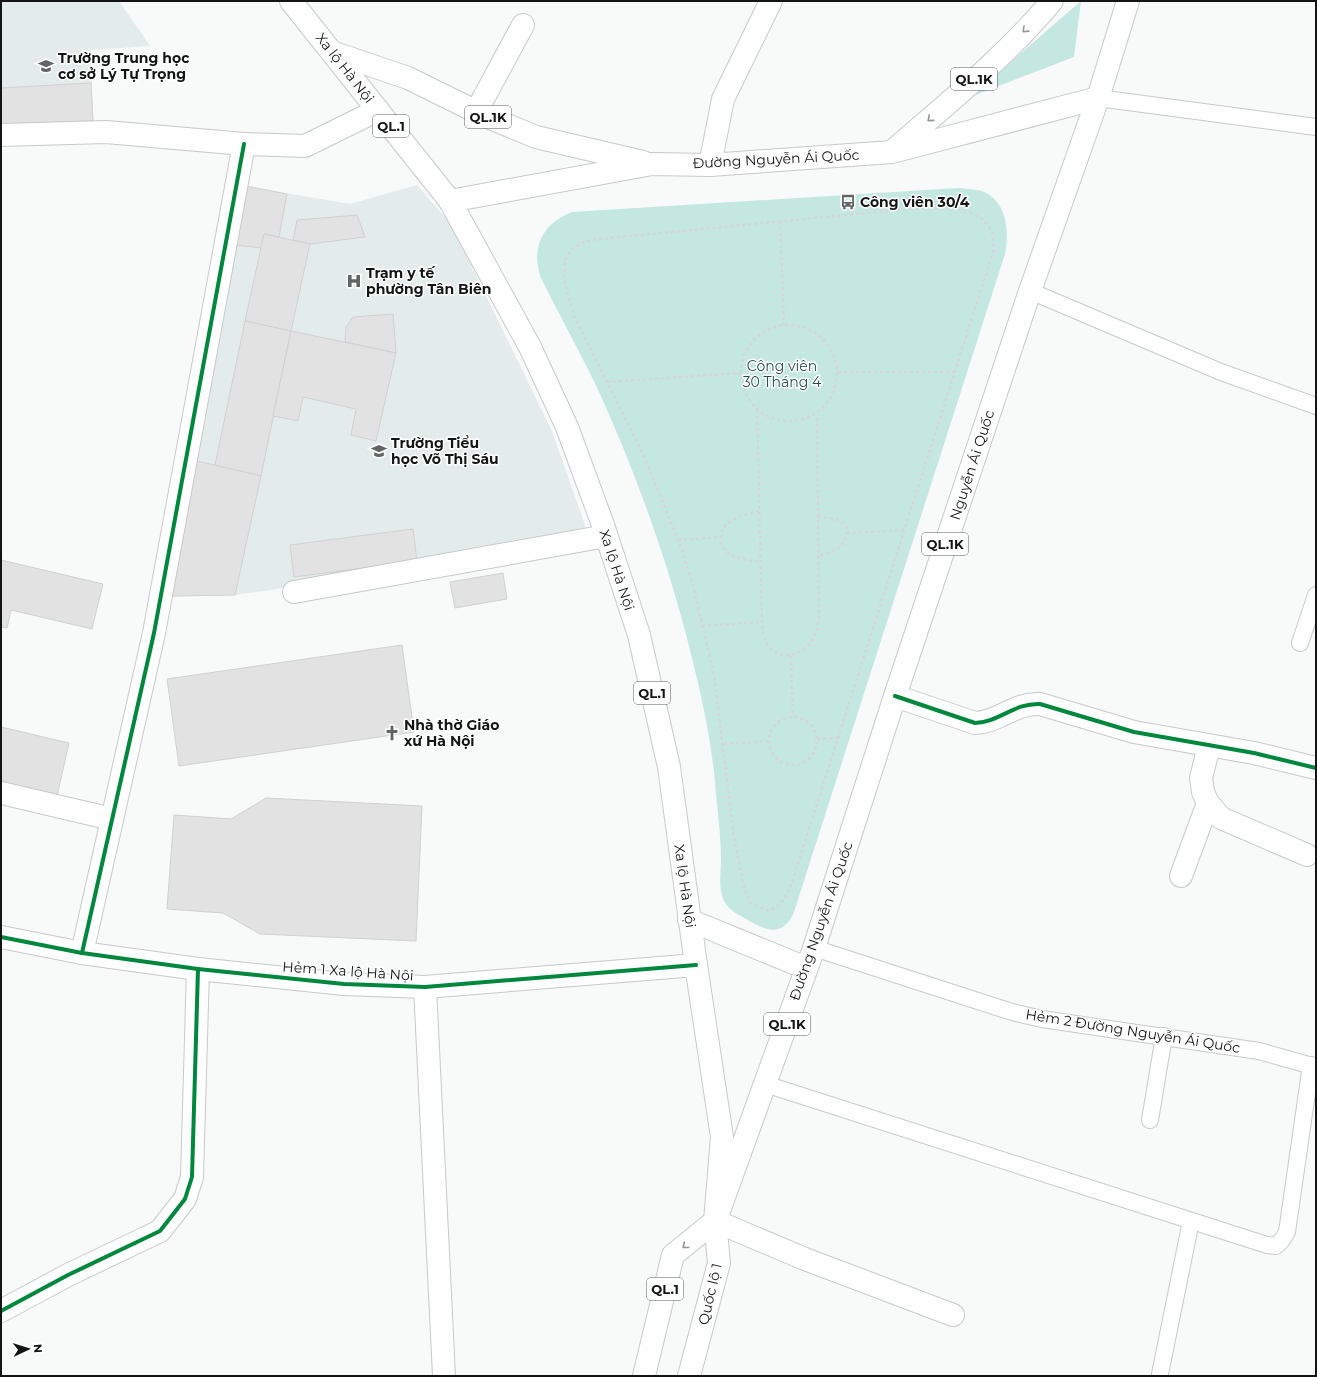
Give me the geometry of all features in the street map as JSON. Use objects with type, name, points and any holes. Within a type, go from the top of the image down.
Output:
[{"type":"main road","points":[[710,165],[723,99],[771,1]]},
{"type":"main road","name":"QL.1K","points":[[892,152],[946,105],[996,58],[1037,18],[1052,1]]},
{"type":"main road","name":"QL.1K","points":[[1098,98],[1128,1]]},
{"type":"main road","name":"Xa lộ Hà Nội","points":[[293,2],[450,201],[530,347],[567,427],[606,536],[639,635],[669,767],[689,920],[722,1137],[715,1222]]},
{"type":"main road","points":[[476,112],[523,25]]},
{"type":"main road","name":"QL.1K","points":[[332,52],[408,78],[476,112],[536,137],[652,164]]},
{"type":"main road","name":"Đường Nguyễn Ái Quốc","points":[[450,201],[652,164],[710,165],[892,152],[1098,98]]},
{"type":"main road","name":"Nguyễn Ái Quốc","points":[[854,824],[895,696],[1030,291],[1098,98]]},
{"type":"main road","points":[[1,135],[106,132],[244,144],[305,146],[378,110]]},
{"type":"main road","points":[[82,953],[154,633],[244,144]]},
{"type":"main road","points":[[294,592],[606,536]]},
{"type":"main road","points":[[895,696],[975,723],[987,723],[1017,707],[1030,704],[1040,704],[1134,732],[1254,753],[1316,768]]},
{"type":"main road","points":[[1209,746],[1201,778],[1203,792],[1208,803],[1221,818],[1307,855]]},
{"type":"main road","points":[[1,793],[112,819]]},
{"type":"main road","points":[[1181,876],[1208,803]]},
{"type":"main road","name":"Đường Nguyễn Ái Quốc","points":[[715,1222],[810,958],[854,824]]},
{"type":"main road","points":[[689,920],[810,958]]},
{"type":"main road","name":"Hẻm 1 Xa lộ Hà Nội","points":[[1,937],[82,953],[198,969],[344,984],[425,987],[696,966]]},
{"type":"main road","points":[[1,1311],[68,1275],[160,1231],[185,1199],[192,1177],[198,969]]},
{"type":"main road","points":[[425,987],[444,1376]]},
{"type":"main road","points":[[715,1222],[805,1260],[953,1315]]},
{"type":"main road","name":"QL.1","points":[[644,1376],[673,1255],[715,1222]]},
{"type":"main road","name":"Quốc lộ 1","points":[[689,1376],[719,1263],[715,1222]]},
{"type":"lane","points":[[1098,98],[1316,127]]},
{"type":"lane","points":[[1030,291],[1221,372],[1316,406]]},
{"type":"lane","points":[[1300,643],[1316,595]]},
{"type":"lane","name":"Hẻm 2 Đường Nguyễn Ái Quốc","points":[[810,958],[1042,1019],[1259,1051],[1314,1066]]},
{"type":"lane","points":[[1150,1120],[1164,1036]]},
{"type":"lane","points":[[765,1084],[1267,1245],[1276,1246],[1287,1232],[1314,1066]]},
{"type":"lane","points":[[1160,1374],[1191,1220]]},
{"type":"path","points":[[928,206],[948,207],[966,212],[984,219],[992,233],[993,252],[956,372],[794,876],[787,894],[780,906],[769,911],[759,908],[751,904],[744,891],[734,837],[724,744],[714,675],[693,585],[678,540],[641,449],[574,316],[564,278],[565,260],[572,249],[584,242],[599,239],[928,206]]},
{"type":"path","points":[[780,221],[784,325]]},
{"type":"path","points":[[784,325],[800,326],[815,332],[827,342],[835,356],[838,372],[835,388],[830,398],[817,414],[802,421],[786,422],[770,419],[757,410],[747,398],[741,382],[741,373],[746,351],[755,338],[769,329],[784,325]]},
{"type":"path","points":[[838,372],[956,372]]},
{"type":"path","points":[[607,382],[741,373]]},
{"type":"path","points":[[757,410],[759,562],[762,622],[766,643],[778,654],[791,656],[808,645],[816,634],[819,618],[817,414]]},
{"type":"path","points":[[758,511],[727,523],[722,530],[721,538],[725,550],[733,556],[741,560],[759,562]]},
{"type":"path","points":[[818,517],[835,518],[846,526],[847,533],[846,540],[838,549],[818,556]]},
{"type":"path","points":[[847,533],[906,530]]},
{"type":"path","points":[[678,540],[721,538]]},
{"type":"path","points":[[702,626],[762,622]]},
{"type":"path","points":[[791,656],[793,717]]},
{"type":"path","points":[[793,717],[808,722],[813,728],[817,739],[816,751],[811,758],[805,763],[797,766],[782,763],[775,758],[771,752],[769,741],[772,728],[778,722],[793,717]]},
{"type":"path","points":[[817,739],[838,738]]},
{"type":"path","points":[[724,744],[769,741]]},
{"type":"shaded area","name":"Trường Trung học cơ sở Lý Tự Trọng","points":[[1,1],[119,1],[150,46],[91,50],[93,121],[1,124]]},
{"type":"shaded area","name":"Trường Tiểu học Võ Thị Sáu","points":[[417,185],[451,224],[552,431],[592,545],[235,595],[172,596],[246,186],[350,204]]},
{"type":"green space","points":[[1081,1],[1074,57],[970,97]]},
{"type":"green space","name":"Công viên 30 Tháng 4","points":[[958,188],[985,192],[995,199],[1000,206],[1006,221],[1007,230],[1005,254],[793,915],[783,927],[772,930],[766,929],[734,912],[728,907],[722,896],[720,886],[720,831],[706,719],[674,591],[640,491],[614,426],[593,379],[541,278],[537,257],[538,247],[547,230],[553,223],[572,212]]},
{"type":"building","points":[[91,83],[93,121],[1,124],[1,88]]},
{"type":"building","points":[[246,186],[287,194],[279,237],[264,234],[261,248],[235,245]]},
{"type":"building","points":[[357,215],[365,237],[310,244],[293,240],[297,220]]},
{"type":"building","points":[[264,234],[310,244],[291,331],[245,321]]},
{"type":"building","points":[[393,314],[396,353],[345,342],[346,327],[353,317]]},
{"type":"building","points":[[245,321],[291,331],[261,476],[215,465]]},
{"type":"building","points":[[291,331],[396,353],[376,441],[351,435],[356,409],[303,397],[298,421],[273,416]]},
{"type":"building","points":[[197,461],[261,476],[235,595],[172,596]]},
{"type":"building","points":[[413,529],[417,561],[294,577],[290,545]]},
{"type":"building","points":[[1,560],[103,584],[92,629],[11,610],[7,628],[1,627]]},
{"type":"building","points":[[503,573],[507,599],[455,608],[450,582]]},
{"type":"building","points":[[402,645],[414,732],[179,766],[167,679]]},
{"type":"building","points":[[1,727],[69,743],[57,796],[1,783]]},
{"type":"building","points":[[266,798],[422,806],[416,941],[260,934],[223,913],[167,909],[174,815],[231,819]]},
{"type":"cycle path","points":[[82,953],[154,633],[244,144]]},
{"type":"cycle path","points":[[895,696],[975,723],[984,722],[1022,706],[1040,704],[1134,732],[1254,753],[1316,768]]},
{"type":"cycle path","points":[[1,937],[82,953],[198,969],[344,984],[425,987],[696,965]]},
{"type":"cycle path","points":[[1,1311],[68,1275],[160,1231],[185,1199],[192,1177],[198,969]]},
{"type":"place","name":"Trường Trung học cơ sở Lý Tự Trọng","points":[[46,66]]},
{"type":"place","name":"Công viên 30/4","points":[[848,202]]},
{"type":"place","name":"Trạm y tế phường Tân Biên","points":[[354,281]]},
{"type":"place","name":"Trường Tiểu học Võ Thị Sáu","points":[[379,451]]},
{"type":"place","name":"Nhà thờ Giáo xứ Hà Nội","points":[[392,733]]}]
